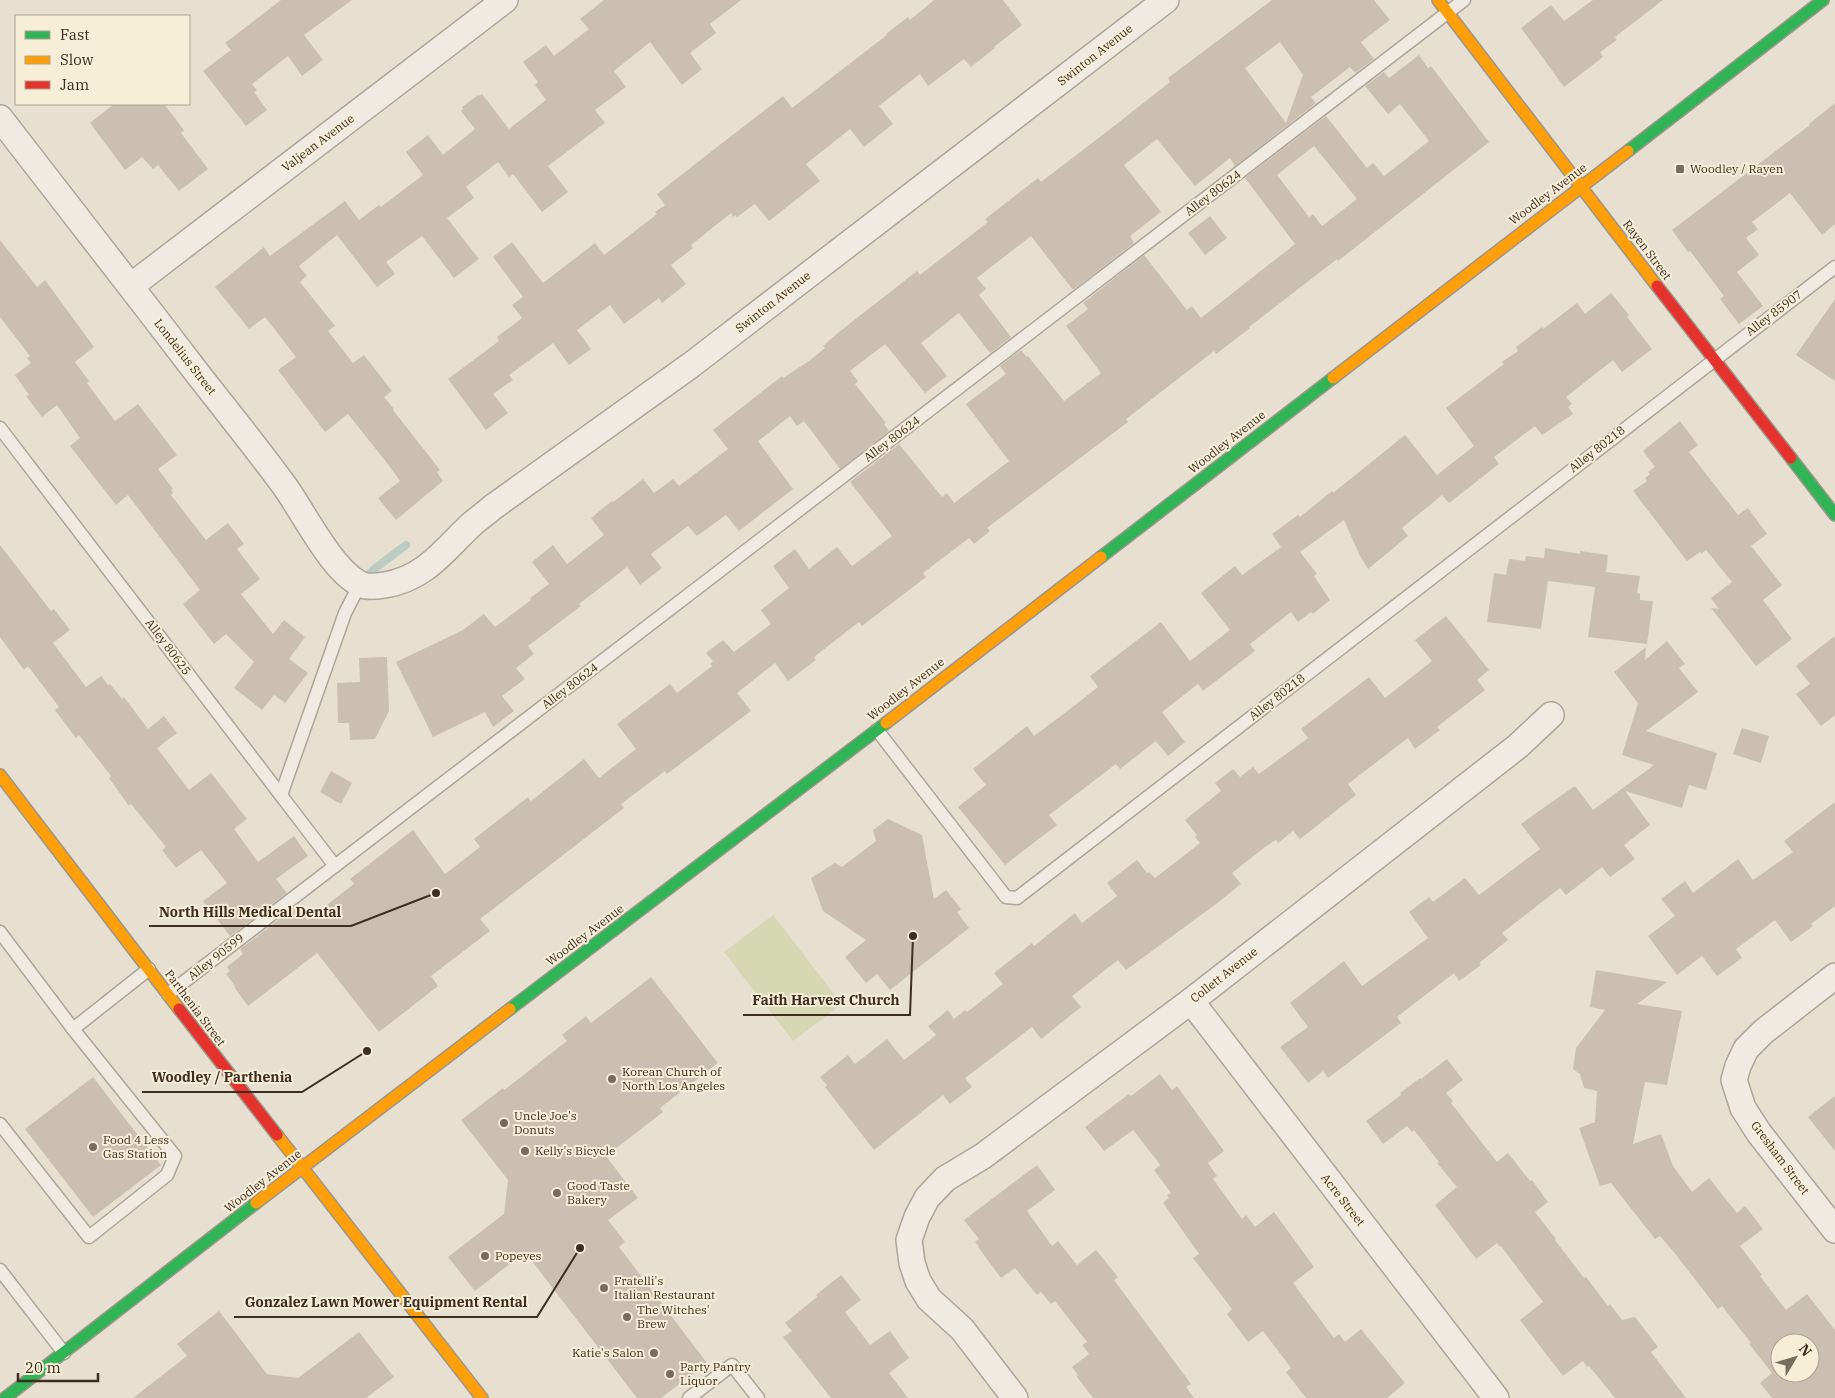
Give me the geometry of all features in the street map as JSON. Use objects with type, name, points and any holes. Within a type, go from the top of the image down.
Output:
[{"type":"main road","name":"Rayen Street","points":[[1438,0],[1713,360],[1833,508]]},
{"type":"main road","name":"Woodley Avenue","points":[[5,1398],[1823,0]]},
{"type":"main road","name":"Parthenia Street","points":[[0,775],[224,1068],[482,1398]]},
{"type":"street","name":"Valjean Avenue","points":[[131,286],[505,0]]},
{"type":"street","name":"Swinton Avenue","points":[[367,585],[392,584],[412,577],[430,566],[449,549],[472,523],[691,365],[1166,0]]},
{"type":"street","name":"Londelius Street","points":[[0,118],[285,487],[335,560],[347,575],[367,585]]},
{"type":"street","name":"Collett Avenue","points":[[1015,1398],[962,1329],[929,1299],[918,1281],[912,1263],[909,1240],[916,1217],[927,1198],[945,1179],[983,1156],[1191,1001],[1518,746],[1551,715]]},
{"type":"street","name":"Gresham Street","points":[[1835,976],[1763,1032],[1746,1049],[1734,1080],[1743,1108],[1759,1133],[1835,1230]]},
{"type":"street","name":"Acre Street","points":[[1191,1001],[1496,1398]]},
{"type":"lane","name":"Alley 80624","points":[[335,866],[1464,0]]},
{"type":"lane","name":"Alley 85907","points":[[1713,360],[1835,267]]},
{"type":"lane","name":"Alley 80218","points":[[876,730],[1006,897],[1017,898],[1713,360]]},
{"type":"lane","name":"Alley 80625","points":[[0,428],[335,866]]},
{"type":"lane","points":[[281,795],[345,613],[367,585]]},
{"type":"lane","name":"Alley 90599","points":[[168,994],[335,866]]},
{"type":"lane","points":[[0,932],[73,1029],[175,1156],[168,1175],[89,1237],[0,1124]]},
{"type":"lane","points":[[73,1029],[148,969]]},
{"type":"lane","points":[[0,1270],[64,1353]]},
{"type":"lane","points":[[689,1398],[732,1365],[758,1398]]},
{"type":"green space","points":[[773,915],[842,1004],[793,1041],[724,952]]},
{"type":"building","points":[[281,0],[352,0],[304,35],[323,60],[302,76],[288,56],[252,84],[257,90],[254,92],[267,110],[246,126],[203,71],[231,50],[225,43]]},
{"type":"building","points":[[604,0],[741,0],[710,24],[716,33],[690,53],[702,69],[682,85],[650,42],[614,71],[626,87],[595,110],[605,123],[548,166],[568,192],[542,212],[513,174],[509,177],[498,162],[466,187],[474,198],[447,218],[479,259],[454,278],[422,236],[386,262],[395,274],[377,287],[337,235],[299,266],[307,276],[300,282],[335,326],[328,331],[353,363],[364,355],[392,391],[384,397],[440,470],[437,472],[443,481],[396,520],[378,498],[400,481],[387,463],[348,414],[325,432],[278,370],[296,357],[265,317],[249,329],[215,287],[264,247],[270,256],[345,201],[359,220],[379,205],[381,207],[423,175],[406,152],[428,135],[443,155],[475,129],[461,111],[462,107],[478,95],[482,94],[509,129],[546,100],[535,85],[538,82],[523,62],[546,45],[554,56],[589,29],[580,19]]},
{"type":"building","points":[[934,0],[1003,0],[1022,25],[971,67],[964,59],[928,86],[920,74],[879,106],[893,124],[864,147],[850,129],[806,164],[820,181],[769,221],[755,204],[737,217],[735,215],[733,217],[731,213],[691,245],[693,248],[671,265],[686,284],[662,303],[659,298],[624,324],[610,305],[577,330],[591,349],[569,365],[553,343],[509,375],[513,380],[493,394],[508,413],[486,430],[448,379],[499,341],[497,337],[522,318],[512,305],[523,297],[493,257],[512,242],[543,283],[595,243],[604,255],[657,214],[655,212],[665,205],[657,194],[783,96],[792,108],[908,17],[910,20]]},
{"type":"building","points":[[1272,0],[1374,0],[1390,20],[1361,42],[1374,59],[1355,73],[1350,67],[1311,97],[1316,103],[1235,166],[1230,158],[1195,186],[1157,139],[1124,165],[1161,212],[1130,236],[1134,243],[1073,290],[1031,236],[977,278],[986,289],[979,295],[1011,337],[990,353],[959,313],[921,343],[947,376],[925,393],[885,344],[850,371],[858,381],[855,384],[886,423],[884,424],[889,431],[840,469],[804,421],[797,426],[790,416],[758,441],[793,489],[739,531],[726,515],[697,536],[688,526],[651,554],[662,568],[640,585],[627,567],[579,604],[581,606],[528,646],[534,654],[516,668],[525,679],[502,696],[514,711],[493,727],[485,712],[433,737],[396,662],[463,630],[484,614],[495,627],[531,600],[530,598],[549,584],[532,562],[553,545],[567,564],[604,535],[591,518],[612,501],[643,479],[654,493],[673,479],[679,486],[728,449],[713,430],[782,376],[783,378],[809,361],[825,348],[823,346],[839,332],[917,271],[920,275],[988,222],[985,219],[1038,178],[1041,182],[1109,130],[1170,82],[1168,78]],"holes":[[[1280,42],[1303,75],[1286,123],[1245,68]]]},
{"type":"building","points":[[1593,0],[1663,0],[1615,37],[1617,40],[1600,52],[1603,57],[1564,87],[1521,28],[1551,5],[1564,21]]},
{"type":"building","points":[[1419,55],[1428,68],[1431,66],[1489,142],[1338,261],[1337,259],[1216,354],[1214,351],[1126,419],[1128,422],[987,528],[990,531],[974,544],[969,538],[923,573],[926,577],[862,626],[859,622],[814,657],[816,660],[788,681],[775,663],[737,693],[751,711],[667,774],[665,771],[621,804],[624,808],[480,919],[490,931],[431,976],[438,986],[379,1032],[317,953],[248,1006],[226,974],[230,971],[227,967],[243,954],[240,949],[297,906],[307,920],[354,884],[350,879],[413,830],[445,874],[480,847],[474,839],[528,797],[531,801],[584,759],[599,778],[636,749],[617,724],[670,684],[677,693],[712,666],[710,664],[713,661],[706,653],[723,640],[734,652],[771,624],[761,610],[789,588],[773,566],[795,549],[809,569],[837,547],[852,566],[892,536],[850,482],[899,444],[942,497],[947,493],[954,503],[1009,461],[966,404],[1006,374],[1000,366],[1021,350],[1064,401],[1101,373],[1066,326],[1088,309],[1083,303],[1144,255],[1187,310],[1192,306],[1201,318],[1295,244],[1245,178],[1326,116],[1367,168],[1373,163],[1384,176],[1429,141],[1400,104],[1388,114],[1365,86],[1384,72],[1389,78]],"holes":[[[1314,146],[1357,199],[1322,226],[1313,214],[1309,217],[1277,175]]]},
{"type":"building","points":[[1835,103],[1835,224],[1822,235],[1790,193],[1752,222],[1758,229],[1746,238],[1759,255],[1737,272],[1763,306],[1739,324],[1720,299],[1724,296],[1672,230],[1810,125]]},
{"type":"building","points":[[113,105],[165,105],[184,130],[181,133],[208,169],[179,191],[158,165],[153,169],[142,157],[125,170],[90,123]]},
{"type":"building","points":[[1210,216],[1227,238],[1205,255],[1188,233]]},
{"type":"building","points":[[0,240],[37,287],[45,280],[94,347],[75,362],[89,381],[87,383],[115,421],[138,404],[177,455],[158,469],[173,489],[171,490],[173,493],[171,495],[206,540],[228,523],[244,544],[237,549],[260,579],[241,594],[273,634],[284,620],[305,637],[289,659],[308,673],[285,703],[274,695],[262,710],[234,688],[254,662],[226,634],[214,644],[183,604],[200,590],[128,495],[116,505],[70,446],[80,438],[57,405],[42,417],[26,396],[29,395],[15,375],[31,363],[27,358],[30,356],[0,317]]},
{"type":"building","points":[[1611,293],[1629,315],[1627,317],[1652,349],[1622,372],[1613,360],[1566,397],[1572,404],[1568,407],[1573,414],[1542,435],[1535,426],[1494,457],[1499,464],[1449,503],[1442,495],[1402,528],[1408,536],[1368,569],[1344,520],[1300,552],[1317,574],[1314,576],[1330,600],[1313,614],[1311,612],[1298,622],[1291,612],[1250,644],[1255,651],[1203,691],[1198,684],[1162,712],[1185,742],[1168,756],[1156,741],[1120,769],[1116,764],[1049,815],[1057,825],[1005,865],[958,807],[986,785],[973,769],[1027,726],[1034,736],[1070,709],[1098,687],[1090,676],[1161,622],[1190,661],[1230,630],[1201,593],[1235,566],[1242,575],[1281,547],[1272,534],[1298,515],[1300,517],[1332,491],[1333,493],[1405,435],[1437,475],[1474,446],[1446,408],[1504,364],[1502,362],[1518,351],[1516,347],[1542,327],[1543,329],[1577,303],[1585,314]]},
{"type":"building","points":[[1835,299],[1835,381],[1796,355]]},
{"type":"building","points":[[1680,421],[1698,445],[1689,452],[1738,515],[1748,508],[1767,534],[1751,546],[1782,585],[1763,600],[1792,639],[1756,666],[1711,608],[1719,609],[1711,598],[1732,582],[1706,550],[1687,561],[1633,491],[1647,481],[1645,478],[1650,474],[1648,472],[1655,467],[1643,451]]},
{"type":"building","points":[[0,545],[51,611],[54,609],[70,630],[53,643],[86,687],[101,676],[122,699],[124,697],[148,729],[164,716],[177,733],[157,748],[189,790],[211,773],[247,819],[234,829],[258,862],[294,836],[308,856],[276,879],[287,893],[230,936],[203,901],[227,883],[201,850],[176,868],[162,850],[166,847],[131,804],[129,806],[109,778],[111,776],[79,735],[76,738],[55,710],[59,707],[28,666],[24,670],[0,637]]},
{"type":"building","points":[[1545,548],[1580,554],[1580,551],[1608,555],[1606,572],[1640,576],[1637,593],[1640,594],[1640,600],[1653,601],[1647,644],[1588,637],[1595,587],[1548,581],[1541,629],[1487,622],[1494,573],[1506,575],[1509,559],[1525,561],[1526,556],[1544,558]]},
{"type":"building","points":[[1446,616],[1489,670],[1477,680],[1485,690],[1437,727],[1440,730],[1415,749],[1408,738],[1348,784],[1356,795],[1300,839],[1293,831],[1278,843],[1276,840],[1265,847],[1232,873],[1241,884],[1216,904],[1126,970],[1118,960],[1072,996],[1081,1007],[1041,1039],[1032,1027],[965,1078],[972,1087],[950,1104],[943,1095],[874,1150],[825,1087],[827,1085],[820,1077],[848,1055],[855,1064],[887,1039],[904,1060],[936,1035],[928,1026],[948,1010],[954,1019],[965,1010],[967,1012],[1003,984],[994,973],[1032,943],[1034,946],[1075,913],[1082,923],[1117,896],[1107,883],[1137,860],[1147,873],[1149,872],[1155,878],[1200,843],[1195,837],[1197,835],[1185,820],[1221,791],[1215,783],[1233,769],[1240,777],[1253,767],[1259,774],[1308,738],[1301,729],[1369,677],[1385,698],[1432,661],[1415,640]]},
{"type":"building","points":[[1835,636],[1835,715],[1821,726],[1796,694],[1810,684],[1796,666]]},
{"type":"building","points":[[1667,641],[1685,664],[1679,668],[1698,692],[1646,731],[1717,753],[1706,790],[1689,785],[1682,808],[1625,791],[1650,825],[1624,845],[1635,859],[1610,877],[1602,867],[1566,895],[1560,888],[1502,933],[1508,940],[1479,963],[1481,965],[1459,981],[1454,973],[1397,1017],[1401,1023],[1328,1078],[1323,1071],[1308,1083],[1280,1047],[1308,1027],[1290,1003],[1344,961],[1362,986],[1428,938],[1409,912],[1429,897],[1433,902],[1465,878],[1479,895],[1540,849],[1521,824],[1575,786],[1593,810],[1654,765],[1622,755],[1638,703],[1614,672],[1646,647],[1645,660]]},
{"type":"building","points":[[387,657],[389,711],[375,739],[350,740],[349,723],[338,723],[337,683],[360,682],[359,658]]},
{"type":"building","points":[[1742,728],[1769,736],[1761,763],[1733,754]]},
{"type":"building","points":[[331,771],[352,783],[341,804],[320,792]]},
{"type":"building","points":[[1835,802],[1835,906],[1811,924],[1813,926],[1791,942],[1775,920],[1736,949],[1742,958],[1717,976],[1702,956],[1677,975],[1648,936],[1675,916],[1661,899],[1685,881],[1693,893],[1738,859],[1753,880],[1793,852],[1784,841]]},
{"type":"building","points":[[888,819],[922,835],[934,899],[946,890],[961,909],[957,912],[969,928],[890,990],[877,974],[866,983],[845,957],[866,940],[823,911],[811,878],[835,863],[842,867],[876,841],[873,830]]},
{"type":"building","points":[[1596,970],[1667,982],[1637,1004],[1682,1011],[1667,1085],[1645,1082],[1633,1144],[1661,1134],[1673,1166],[1692,1192],[1709,1178],[1737,1213],[1745,1206],[1763,1229],[1740,1246],[1762,1275],[1760,1276],[1786,1310],[1807,1294],[1835,1330],[1835,1398],[1772,1398],[1760,1383],[1770,1375],[1770,1383],[1820,1383],[1820,1333],[1770,1333],[1770,1370],[1722,1306],[1718,1309],[1660,1236],[1655,1239],[1611,1183],[1600,1186],[1579,1128],[1595,1122],[1597,1091],[1584,1088],[1580,1074],[1573,1069],[1576,1048],[1605,1010],[1590,1007]]},
{"type":"building","points":[[651,977],[718,1063],[660,1108],[663,1112],[606,1156],[638,1198],[608,1220],[625,1242],[619,1247],[707,1363],[661,1398],[637,1398],[525,1252],[475,1291],[448,1257],[504,1214],[508,1180],[461,1120],[503,1088],[504,1090],[567,1041],[562,1035],[586,1016],[591,1023]]},
{"type":"building","points":[[1447,1059],[1463,1080],[1446,1093],[1453,1101],[1451,1103],[1497,1162],[1508,1153],[1530,1181],[1532,1180],[1548,1202],[1535,1212],[1584,1278],[1586,1277],[1608,1306],[1610,1304],[1622,1320],[1635,1317],[1658,1347],[1651,1352],[1686,1398],[1615,1398],[1583,1361],[1563,1376],[1520,1320],[1543,1302],[1501,1246],[1497,1243],[1476,1259],[1435,1205],[1457,1187],[1437,1163],[1439,1162],[1414,1130],[1412,1132],[1407,1126],[1383,1144],[1366,1121],[1401,1095],[1400,1093]]},
{"type":"building","points":[[1160,1074],[1172,1090],[1177,1086],[1224,1151],[1208,1163],[1217,1176],[1213,1179],[1242,1219],[1246,1215],[1255,1227],[1274,1212],[1314,1267],[1293,1283],[1334,1338],[1339,1334],[1345,1342],[1361,1329],[1405,1383],[1387,1398],[1306,1398],[1286,1372],[1291,1368],[1263,1331],[1248,1342],[1227,1314],[1232,1309],[1193,1258],[1199,1254],[1163,1203],[1169,1198],[1167,1195],[1171,1193],[1154,1170],[1160,1165],[1159,1163],[1133,1130],[1104,1151],[1085,1127],[1129,1094],[1131,1096]]},
{"type":"building","name":"Food 4 Less Gas Station","points":[[93,1077],[161,1165],[93,1217],[25,1129]]},
{"type":"building","points":[[1835,1096],[1835,1151],[1808,1117]]},
{"type":"building","points":[[1037,1165],[1055,1190],[1027,1211],[1052,1246],[1058,1241],[1077,1265],[1096,1250],[1118,1277],[1114,1280],[1191,1384],[1186,1387],[1194,1398],[1093,1398],[1072,1367],[1089,1354],[1082,1345],[1087,1342],[1055,1301],[1051,1304],[1041,1292],[1037,1295],[1015,1268],[1001,1278],[978,1247],[975,1242],[979,1239],[964,1220]]},
{"type":"building","points":[[841,1275],[861,1300],[845,1312],[870,1345],[890,1331],[909,1358],[889,1373],[908,1398],[831,1398],[783,1337],[792,1331],[785,1323]]},
{"type":"building","points":[[219,1311],[267,1374],[298,1378],[359,1332],[394,1377],[366,1398],[133,1398],[187,1356],[177,1344]]},
{"type":"waterway","points":[[364,580],[373,570],[406,545]]},
{"type":"traffic: fast","points":[[1628,151],[1823,0]]},
{"type":"traffic: fast","points":[[1101,557],[1333,378]]},
{"type":"traffic: fast","points":[[1791,458],[1835,515]]},
{"type":"traffic: fast","points":[[510,1009],[886,723]]},
{"type":"traffic: fast","points":[[5,1398],[256,1203]]},
{"type":"traffic: slow","points":[[1438,0],[1657,286]]},
{"type":"traffic: slow","points":[[1333,378],[1628,151]]},
{"type":"traffic: slow","points":[[886,723],[1101,557]]},
{"type":"traffic: slow","points":[[0,775],[179,1009]]},
{"type":"traffic: slow","points":[[256,1203],[510,1009]]},
{"type":"traffic: slow","points":[[277,1135],[482,1398]]},
{"type":"traffic: jam","points":[[1657,286],[1791,458]]},
{"type":"traffic: jam","points":[[179,1009],[277,1135]]},
{"type":"place","name":"Woodley / Rayen","points":[[1680,169]]},
{"type":"place","name":"North Hills Medical Dental","points":[[436,893]]},
{"type":"place","name":"Faith Harvest Church","points":[[913,936]]},
{"type":"place","name":"Woodley / Parthenia","points":[[367,1051]]},
{"type":"place","name":"Korean Church of North Los Angeles","points":[[612,1079]]},
{"type":"place","name":"Uncle Joe's Donuts","points":[[504,1123]]},
{"type":"place","name":"Food 4 Less Gas Station","points":[[93,1147]]},
{"type":"place","name":"Kelly's Bicycle","points":[[525,1151]]},
{"type":"place","name":"Good Taste Bakery","points":[[557,1193]]},
{"type":"place","name":"Gonzalez Lawn Mower Equipment Rental","points":[[580,1248]]},
{"type":"place","name":"Popeyes","points":[[485,1256]]},
{"type":"place","name":"Fratelli's Italian Restaurant","points":[[604,1288]]},
{"type":"place","name":"The Witches' Brew","points":[[627,1317]]},
{"type":"place","name":"Katie's Salon","points":[[654,1353]]},
{"type":"place","name":"Party Pantry Liquor","points":[[670,1374]]}]
